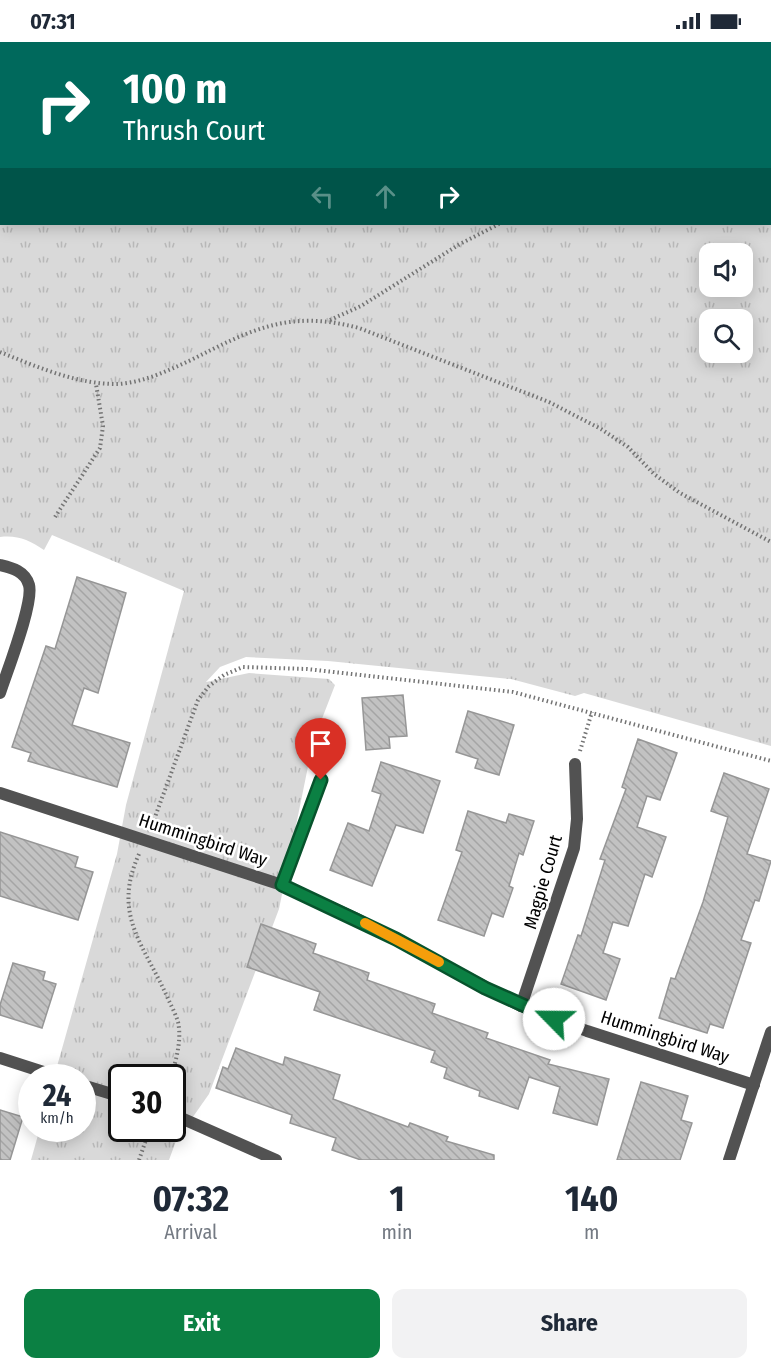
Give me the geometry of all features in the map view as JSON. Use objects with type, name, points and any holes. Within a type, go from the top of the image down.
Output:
[{"type":"street","points":[[0,565],[18,569],[29,583],[30,601],[0,693]]},
{"type":"street","name":"Magpie Court","points":[[521,1006],[574,848],[577,819],[575,764]]},
{"type":"street","points":[[282,885],[321,780]]},
{"type":"street","name":"Hummingbird Way","points":[[0,793],[282,885],[376,929],[521,1006],[576,1027],[754,1085]]},
{"type":"street","points":[[729,1160],[771,1032]]},
{"type":"street","points":[[0,1058],[19,1064]]},
{"type":"street","points":[[186,1120],[276,1160]]},
{"type":"path","points":[[329,320],[361,306],[460,244],[497,225]]},
{"type":"path","points":[[0,352],[96,384],[122,384],[158,376],[258,328],[294,320],[329,320],[359,328],[549,402],[602,429],[628,447],[654,474],[680,493],[771,542]]},
{"type":"path","points":[[55,518],[100,448],[103,426],[96,384]]},
{"type":"path","points":[[174,1064],[178,1050],[178,1022],[133,928],[126,898],[130,873],[146,840],[198,700],[209,686],[224,675],[243,667],[307,669],[513,692],[771,760]]},
{"type":"path","points":[[575,764],[592,711]]},
{"type":"path","points":[[139,1160],[145,1142]]},
{"type":"green space","points":[[0,225],[771,225],[771,746],[584,693],[575,696],[511,679],[328,661],[246,657],[220,667],[206,682],[249,673],[329,679],[335,685],[313,742],[279,909],[209,1094],[186,1127],[186,1064],[108,1064],[108,1142],[176,1142],[169,1160],[31,1160],[36,1142],[96,1142],[96,1064],[58,1064],[117,854],[126,805],[184,591],[52,535],[44,550],[23,539],[0,537]]},
{"type":"building","points":[[77,577],[126,593],[98,693],[84,688],[72,725],[130,743],[117,787],[28,761],[31,753],[12,747],[46,646],[55,649]]},
{"type":"building","points":[[403,695],[407,736],[389,737],[390,748],[366,750],[362,698]]},
{"type":"building","points":[[468,711],[514,725],[499,775],[475,768],[478,759],[456,752]]},
{"type":"building","points":[[638,739],[677,753],[660,800],[647,796],[637,827],[666,837],[652,877],[645,874],[628,926],[613,922],[603,953],[620,959],[606,1000],[561,984],[578,935],[581,936],[605,860],[600,859],[626,789],[622,787]]},
{"type":"building","points":[[381,762],[440,781],[423,833],[396,825],[372,886],[330,870],[348,823],[369,831],[381,794],[372,791]]},
{"type":"building","points":[[724,773],[769,789],[747,854],[771,861],[759,901],[755,900],[741,940],[751,943],[723,1028],[710,1024],[707,1033],[659,1018],[671,978],[675,979],[703,902],[728,817],[711,811]]},
{"type":"building","points":[[468,811],[506,823],[509,814],[534,821],[523,855],[519,853],[509,886],[513,888],[503,917],[492,913],[484,936],[438,920],[462,852],[456,850]]},
{"type":"building","points":[[0,832],[78,857],[75,867],[93,872],[78,920],[0,896]]},
{"type":"building","points":[[261,924],[316,944],[313,953],[369,973],[367,980],[435,1004],[432,1013],[488,1033],[486,1038],[550,1060],[548,1064],[609,1079],[597,1125],[553,1113],[560,1087],[529,1077],[518,1109],[479,1096],[480,1091],[444,1078],[447,1068],[431,1062],[435,1051],[314,1010],[320,992],[247,967]]},
{"type":"building","points":[[13,963],[45,972],[43,980],[56,984],[42,1028],[0,1015],[0,1005]]},
{"type":"building","points":[[236,1048],[283,1065],[285,1057],[340,1075],[333,1099],[408,1127],[410,1123],[448,1137],[446,1141],[494,1155],[494,1160],[361,1160],[332,1150],[336,1138],[290,1123],[292,1115],[216,1088],[223,1067],[228,1069]]},
{"type":"building","points":[[641,1082],[688,1096],[681,1120],[692,1123],[680,1160],[617,1160]]},
{"type":"building","points":[[0,1110],[18,1115],[18,1134],[10,1160],[0,1160]]},
{"type":"slow traffic","points":[[365,923],[439,962]]},
{"type":"route","points":[[321,780],[282,885],[357,919],[521,1006],[554,1019]]}]
